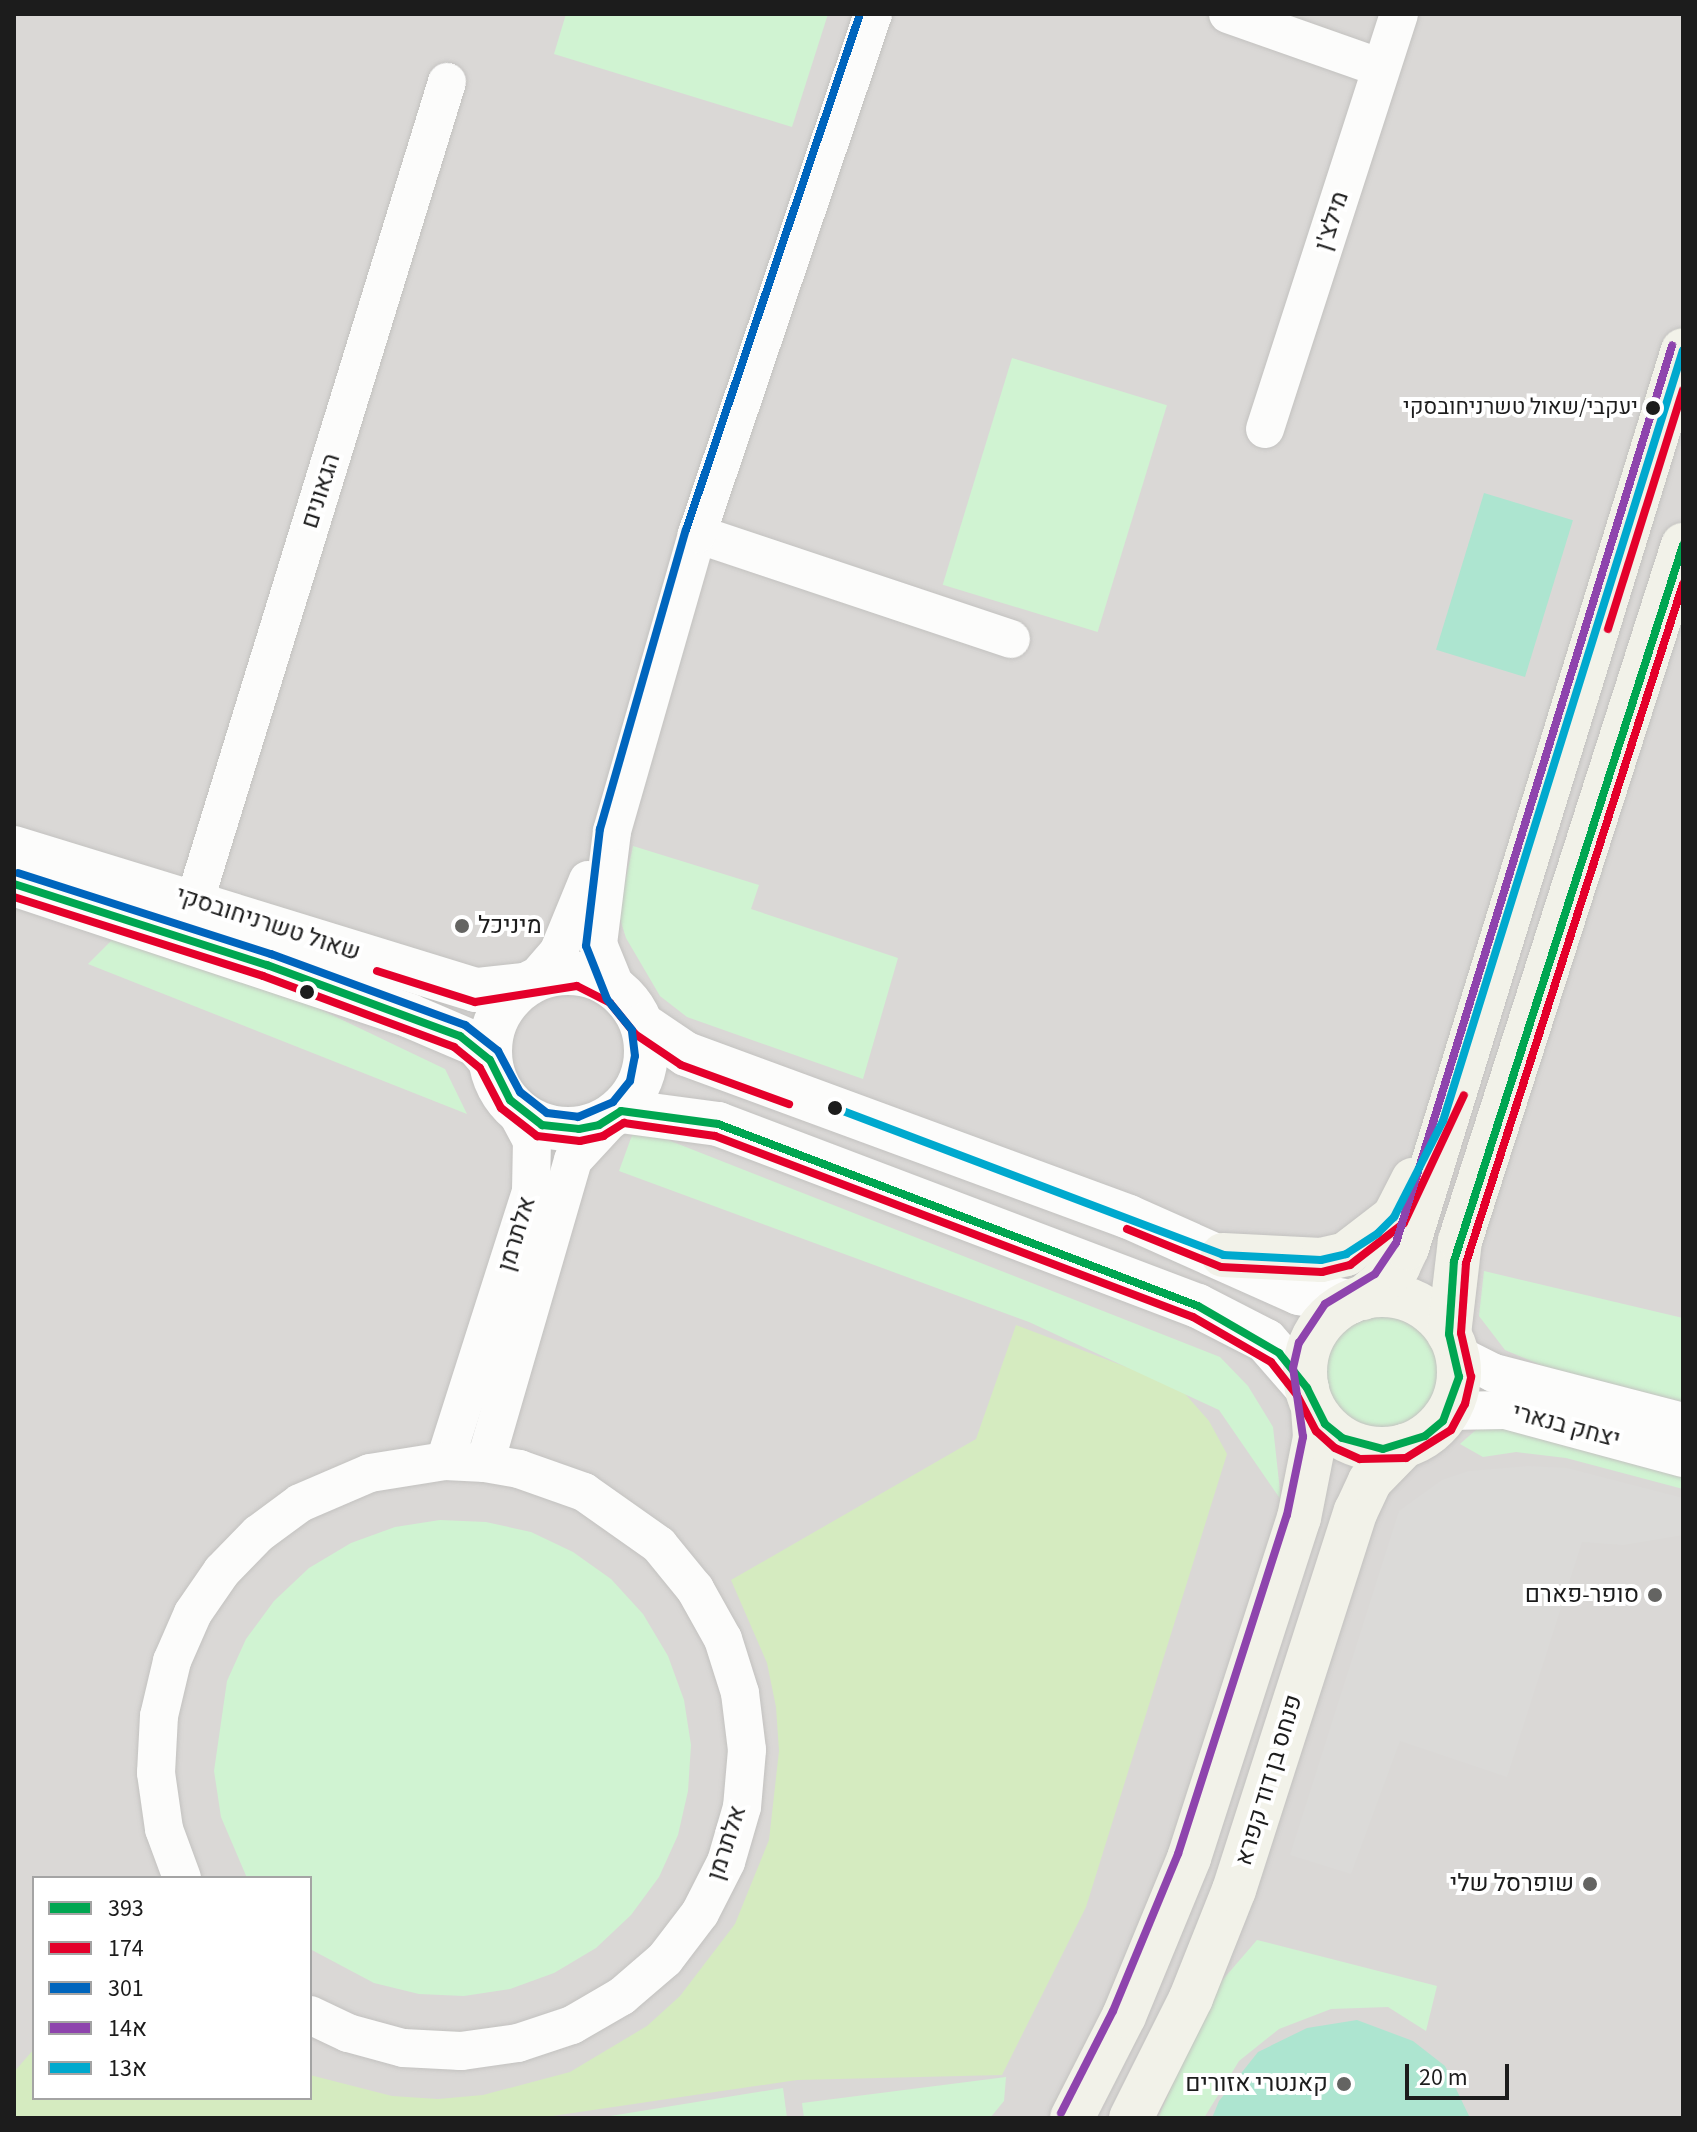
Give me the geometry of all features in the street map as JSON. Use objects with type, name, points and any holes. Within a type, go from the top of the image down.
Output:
[{"type":"main road","points":[[1072,2118],[1124,2016],[1189,1858],[1299,1518],[1315,1437],[1305,1367],[1319,1329],[1398,1267],[1407,1248],[1443,1121],[1683,350]]},
{"type":"main road","points":[[1310,1397],[1342,1438],[1362,1447],[1404,1446],[1425,1436],[1448,1411],[1459,1377],[1454,1344],[1460,1241],[1683,545]]},
{"type":"main road","points":[[1223,1255],[1321,1260],[1360,1247],[1394,1217],[1443,1121]]},
{"type":"main road","points":[[1357,1300],[1383,1295],[1421,1305],[1454,1344]]},
{"type":"main road","name":"פנחס בן דוד קפרא","points":[[1131,2118],[1186,2009],[1234,1890],[1356,1511],[1370,1481],[1404,1446]]},
{"type":"street","points":[[873,14],[697,534],[612,831],[558,953],[490,1028],[490,1060],[510,1100],[542,1125],[562,1129],[615,1116],[718,1124],[1198,1306],[1266,1341],[1310,1397]]},
{"type":"street","points":[[1228,14],[1381,68]]},
{"type":"street","name":"מילצ'ן","points":[[1265,429],[1399,14]]},
{"type":"street","name":"הגאונים","points":[[195,900],[447,82]]},
{"type":"street","points":[[697,534],[1011,639]]},
{"type":"street","points":[[612,831],[598,944],[631,1009],[647,1072],[615,1116]]},
{"type":"street","name":"שאול טשרניחובסקי","points":[[14,848],[195,900],[476,990],[529,982]]},
{"type":"street","name":"שאול טשרניחובסקי","points":[[14,884],[410,1016],[476,1044],[490,1060]]},
{"type":"street","points":[[529,982],[580,974],[631,1009],[686,1054],[1223,1255],[1299,1293],[1357,1300]]},
{"type":"street","name":"אלתרמן","points":[[445,1461],[531,1191],[532,1141],[510,1100]]},
{"type":"street","name":"אלתרמן","points":[[485,1463],[573,1160],[615,1116]]},
{"type":"street","name":"יצחק בנארי","points":[[1454,1344],[1494,1373],[1683,1422]]},
{"type":"street","name":"יצחק בנארי","points":[[1448,1411],[1505,1410],[1683,1458]]},
{"type":"street","name":"אלתרמן","points":[[181,1876],[164,1829],[156,1773],[162,1702],[172,1661],[193,1613],[222,1571],[258,1534],[300,1503],[370,1473],[445,1461],[485,1463],[552,1479],[614,1509],[659,1545],[695,1589],[723,1639],[743,1722],[742,1807],[726,1862],[700,1913],[665,1959],[622,1996],[572,2025],[518,2043],[461,2051],[403,2048],[348,2033],[312,2016]]},
{"type":"shaded area","points":[[14,14],[1683,14],[1683,2118],[14,2118]]},
{"type":"shaded area","points":[[1528,1466],[1567,1468],[1683,1498],[1683,1535],[1623,1545],[1582,1542],[1507,1777],[1400,1741],[1351,1874],[1290,1855],[1399,1511],[1442,1480],[1469,1471]]},
{"type":"green space","points":[[566,14],[828,14],[792,127],[554,54]]},
{"type":"green space","points":[[1012,358],[1167,405],[1098,632],[943,585]]},
{"type":"green space","points":[[1484,493],[1573,520],[1525,677],[1436,650]]},
{"type":"green space","points":[[633,846],[759,885],[751,909],[898,958],[863,1079],[687,1017],[660,996],[626,938],[618,913]]},
{"type":"green space","points":[[122,930],[196,950],[445,1069],[467,1114],[88,964]]},
{"type":"green space","points":[[635,1127],[1220,1357],[1248,1386],[1273,1427],[1281,1500],[1219,1410],[1029,1322],[619,1171]]},
{"type":"green space","points":[[1484,1271],[1683,1318],[1683,1402],[1553,1370],[1505,1350],[1479,1316]]},
{"type":"green space","points":[[1377,1311],[1400,1316],[1420,1329],[1433,1349],[1438,1372],[1433,1395],[1420,1415],[1400,1428],[1377,1433],[1354,1428],[1334,1415],[1321,1395],[1316,1372],[1321,1349],[1334,1329],[1354,1316]]},
{"type":"green space","points":[[1016,1325],[1179,1387],[1209,1421],[1227,1454],[1086,1907],[1002,2075],[797,2080],[539,2118],[14,2118],[14,2072],[32,2051],[32,2100],[312,2100],[312,2076],[392,2096],[438,2099],[483,2095],[570,2072],[647,2026],[680,1996],[735,1924],[769,1840],[779,1751],[776,1707],[767,1663],[731,1580],[976,1439]]},
{"type":"green space","points":[[1505,1417],[1683,1465],[1683,1489],[1566,1458],[1516,1452],[1483,1457],[1460,1444],[1478,1428]]},
{"type":"green space","points":[[440,1520],[486,1522],[531,1532],[573,1552],[611,1579],[643,1614],[668,1656],[684,1700],[691,1745],[688,1791],[678,1835],[659,1877],[631,1915],[596,1948],[554,1973],[510,1989],[464,1996],[419,1994],[374,1983],[312,1950],[312,1876],[246,1876],[221,1817],[214,1771],[227,1681],[246,1639],[274,1601],[309,1568],[351,1543],[395,1527]]},
{"type":"green space","points":[[1257,1940],[1437,1986],[1426,2031],[1388,2007],[1331,2009],[1279,2029],[1239,2061],[1204,2118],[1158,2118],[1213,1991]]},
{"type":"green space","name":"קאנטרי אזורים","points":[[1357,2020],[1413,2041],[1445,2066],[1470,2118],[1212,2118],[1219,2101],[1258,2052],[1307,2028]]},
{"type":"green space","points":[[1006,2077],[1004,2101],[990,2118],[804,2118],[802,2103]]},
{"type":"green space","points":[[783,2088],[787,2118],[598,2118]]},
{"type":"transit line","name":"301","points":[[18,873],[271,954],[465,1025],[498,1051],[520,1092],[547,1113],[578,1117],[613,1102],[630,1081],[635,1056],[632,1030],[607,999],[586,946],[600,829],[686,530],[860,14]]},
{"type":"transit line","name":"14א","points":[[1061,2113],[1113,2011],[1178,1854],[1287,1515],[1303,1437],[1293,1368],[1299,1343],[1325,1304],[1375,1274],[1396,1243],[1672,346]]},
{"type":"transit line","name":"13א","points":[[835,1108],[1223,1255],[1321,1260],[1346,1254],[1378,1233],[1394,1217],[1443,1121],[1683,350]]},
{"type":"transit line","name":"174","points":[[1608,629],[1683,390]]},
{"type":"transit line","name":"393","points":[[621,1111],[718,1124],[1198,1306],[1279,1353],[1307,1388],[1325,1424],[1342,1438],[1383,1449],[1425,1436],[1443,1421],[1459,1377],[1449,1334],[1454,1261],[1683,545]]},
{"type":"transit line","name":"174","points":[[14,897],[263,976],[454,1047],[480,1068],[501,1108],[537,1136],[580,1141],[603,1136],[624,1123],[715,1136],[1193,1317],[1271,1362],[1297,1395],[1316,1431],[1335,1448],[1360,1459],[1406,1458],[1451,1430],[1465,1404],[1471,1377],[1461,1333],[1466,1263],[1683,584]]},
{"type":"transit line","name":"393","points":[[14,884],[267,965],[460,1036],[490,1060],[510,1100],[542,1125],[579,1129],[599,1125],[621,1111]]},
{"type":"transit line","name":"174","points":[[377,971],[475,1002],[577,986],[610,1003],[635,1034],[681,1065],[789,1104]]},
{"type":"transit line","name":"174","points":[[1127,1229],[1221,1267],[1322,1272],[1350,1265],[1404,1223],[1464,1095]]},
{"type":"place","name":"יעקבי/שאול טשרניחובסקי","points":[[1653,408]]},
{"type":"place","name":"מיניכל","points":[[462,926]]},
{"type":"place","name":"סופר-פארם","points":[[1655,1595]]},
{"type":"place","name":"שופרסל שלי","points":[[1590,1884]]},
{"type":"place","name":"קאנטרי אזורים","points":[[1344,2084]]}]
